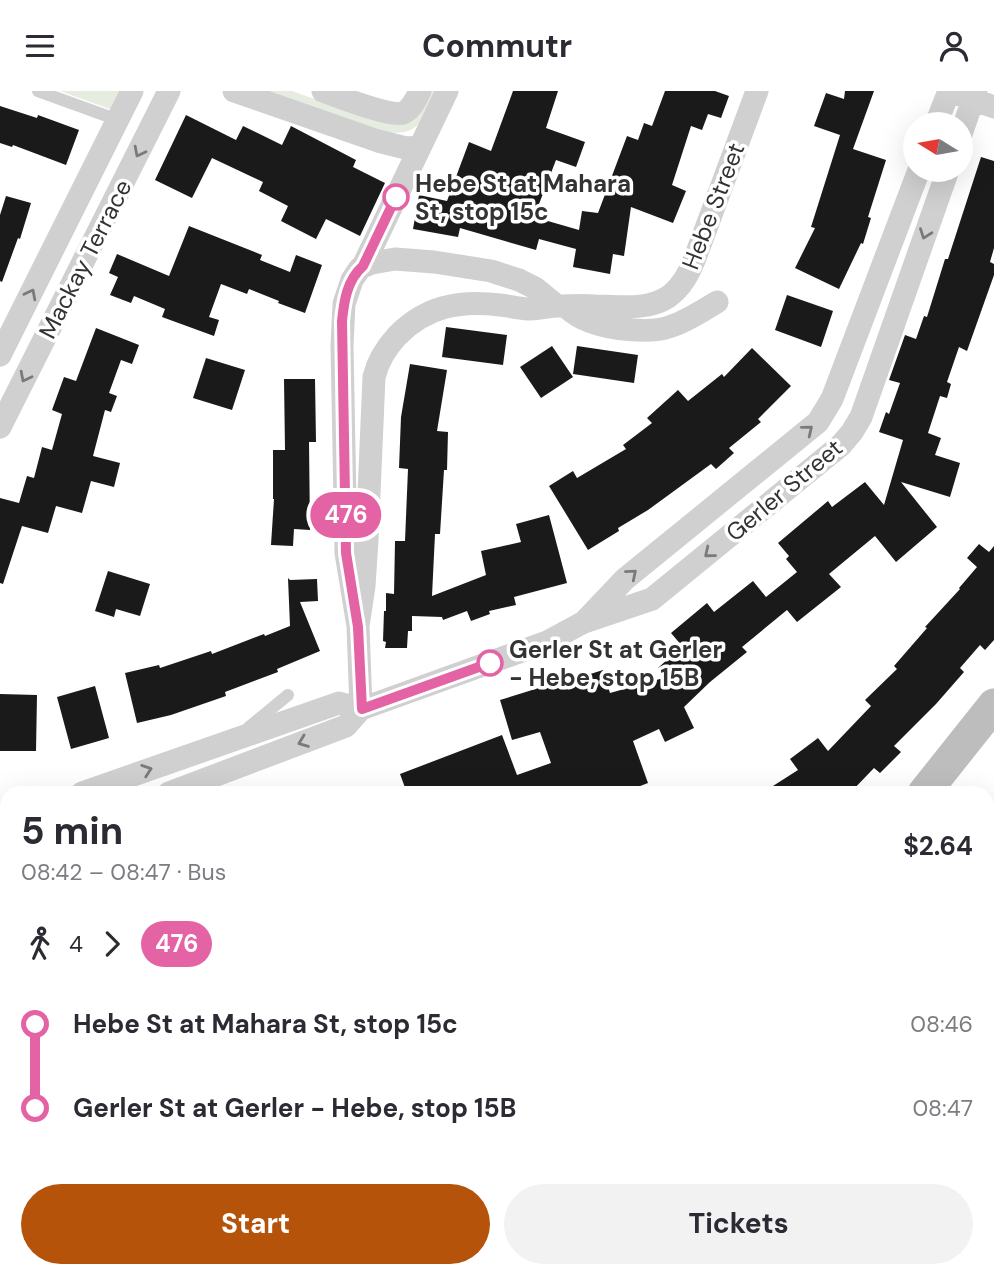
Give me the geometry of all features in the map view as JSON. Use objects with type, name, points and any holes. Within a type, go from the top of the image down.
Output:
[{"type":"main road","points":[[930,786],[994,705]]},
{"type":"street","name":"Mackay Terrace","points":[[0,355],[132,91]]},
{"type":"street","name":"Mackay Terrace","points":[[0,427],[169,91]]},
{"type":"street","points":[[234,91],[378,141],[406,148],[420,147]]},
{"type":"street","points":[[323,91],[399,114],[411,106],[420,91]]},
{"type":"street","points":[[363,266],[447,91]]},
{"type":"street","name":"Hebe Street","points":[[358,627],[367,540],[373,384],[380,359],[388,347],[410,324],[443,307],[475,304],[532,309],[589,305],[643,306],[662,300],[679,286],[695,258],[757,91]]},
{"type":"street","points":[[940,112],[948,91],[981,99]]},
{"type":"street","name":"Gerler Street","points":[[584,622],[625,579],[818,422],[832,399],[914,182]]},
{"type":"street","name":"Gerler Street","points":[[187,786],[346,726],[362,709],[547,642],[584,622],[652,600],[841,445],[852,432],[860,417],[944,182]]},
{"type":"street","name":"Hebe Street","points":[[362,709],[358,627],[346,553],[342,333],[344,304],[355,273],[363,266],[396,259],[479,269],[519,280],[581,318],[595,323],[646,331],[674,326],[717,302]]},
{"type":"street","name":"Gerler Street","points":[[102,786],[339,703],[362,709]]},
{"type":"lane","points":[[38,91],[118,120]]},
{"type":"lane","name":"Gerler Street","points":[[234,739],[288,695]]},
{"type":"shaded area","points":[[60,91],[125,91],[118,112]]},
{"type":"shaded area","points":[[262,91],[292,91],[388,119],[427,91],[439,91],[420,123],[414,128],[397,133],[386,132]]},
{"type":"building","points":[[513,91],[558,91],[546,128],[585,142],[576,167],[556,160],[534,217],[579,230],[582,211],[598,213],[627,136],[638,140],[644,123],[652,126],[665,91],[715,91],[729,96],[721,118],[708,114],[702,130],[691,126],[672,185],[686,191],[673,223],[631,207],[624,256],[613,254],[610,274],[573,267],[576,249],[539,239],[536,250],[460,228],[458,237],[413,229],[419,195],[447,201],[469,142],[491,151]]},
{"type":"building","points":[[845,91],[874,91],[853,149],[886,160],[868,217],[871,218],[863,244],[861,243],[839,289],[795,268],[815,228],[811,227],[840,135],[814,126],[826,93],[844,99]]},
{"type":"building","points":[[0,106],[37,118],[38,115],[79,130],[66,165],[13,145],[12,147],[0,143]]},
{"type":"building","points":[[186,115],[236,140],[243,126],[282,145],[291,126],[356,160],[353,167],[385,183],[360,236],[326,219],[316,239],[281,221],[288,206],[259,191],[263,182],[212,158],[192,198],[155,180]]},
{"type":"building","points":[[981,157],[994,161],[994,248],[990,262],[994,264],[994,275],[967,351],[959,347],[947,382],[951,384],[947,398],[940,396],[928,433],[941,438],[935,455],[960,463],[950,497],[901,482],[937,527],[896,562],[875,536],[829,574],[841,587],[797,622],[787,610],[742,647],[747,652],[684,707],[694,728],[665,742],[659,729],[633,741],[648,783],[640,786],[404,786],[400,774],[502,735],[517,775],[551,763],[540,732],[512,740],[500,700],[603,670],[610,693],[667,677],[658,668],[682,646],[671,633],[707,603],[714,612],[753,581],[766,597],[797,572],[778,543],[828,501],[832,507],[865,482],[884,505],[903,440],[879,432],[886,412],[889,414],[900,383],[889,380],[905,335],[916,339],[924,316],[927,317],[945,259],[948,259]]},
{"type":"building","points":[[6,196],[31,203],[2,282],[0,215]]},
{"type":"building","points":[[189,226],[262,255],[260,260],[290,272],[296,255],[322,265],[305,313],[249,289],[247,294],[221,284],[209,317],[219,320],[214,336],[162,317],[165,309],[134,296],[131,303],[110,295],[118,277],[109,273],[117,254],[169,276]]},
{"type":"building","points":[[787,295],[833,311],[821,347],[775,330]]},
{"type":"building","points":[[446,327],[507,335],[503,365],[442,357]]},
{"type":"building","points":[[96,328],[139,345],[132,364],[121,360],[109,393],[117,396],[111,412],[105,410],[93,456],[120,463],[114,487],[91,481],[82,513],[56,506],[48,533],[22,526],[3,584],[0,583],[0,498],[19,503],[27,476],[34,478],[42,447],[52,450],[62,414],[52,410],[64,377],[76,381]]},
{"type":"building","points":[[552,346],[573,377],[541,398],[520,367]]},
{"type":"building","points":[[577,346],[638,355],[634,383],[573,374]]},
{"type":"building","points":[[752,348],[791,386],[758,419],[761,422],[729,448],[734,453],[716,469],[711,464],[648,510],[618,528],[619,531],[588,550],[549,486],[573,471],[577,478],[626,449],[623,445],[652,423],[647,418],[678,390],[688,401],[722,374],[724,377]]},
{"type":"building","points":[[206,358],[245,370],[232,410],[193,398]]},
{"type":"building","points":[[410,364],[447,370],[437,431],[448,432],[447,470],[444,470],[440,534],[435,534],[432,596],[486,575],[481,551],[521,542],[516,524],[549,515],[567,583],[514,597],[516,605],[489,611],[490,614],[471,621],[467,611],[443,620],[442,617],[412,616],[412,631],[408,631],[407,648],[385,648],[384,611],[386,593],[394,594],[395,541],[405,541],[408,469],[399,468],[401,417]]},
{"type":"building","points":[[284,379],[315,379],[316,442],[309,442],[310,530],[294,529],[293,546],[271,545],[273,450],[285,450]]},
{"type":"building","points":[[979,544],[989,552],[994,546],[994,640],[985,650],[980,645],[960,668],[964,672],[894,746],[901,752],[880,773],[874,768],[857,786],[773,786],[798,770],[790,759],[818,738],[828,751],[871,706],[865,700],[897,669],[894,666],[977,567],[967,558]]},
{"type":"building","points":[[108,571],[150,584],[140,616],[116,609],[114,617],[95,611]]},
{"type":"building","points":[[288,578],[317,579],[318,601],[300,602],[320,651],[277,669],[278,672],[225,692],[226,696],[171,715],[137,723],[125,673],[159,665],[160,668],[211,651],[212,654],[290,626]]},
{"type":"building","points":[[95,686],[109,738],[71,749],[57,697]]},
{"type":"building","points":[[0,694],[37,695],[36,751],[0,751]]},
{"type":"bus line","name":"476","points":[[396,197],[363,266],[355,273],[349,285],[342,321],[346,553],[358,627],[362,709],[490,663]]},
{"type":"place","name":"Hebe St at Mahara St, stop 15c","points":[[396,197]]},
{"type":"place","name":"Gerler St at Gerler - Hebe, stop 15B","points":[[490,663]]}]
